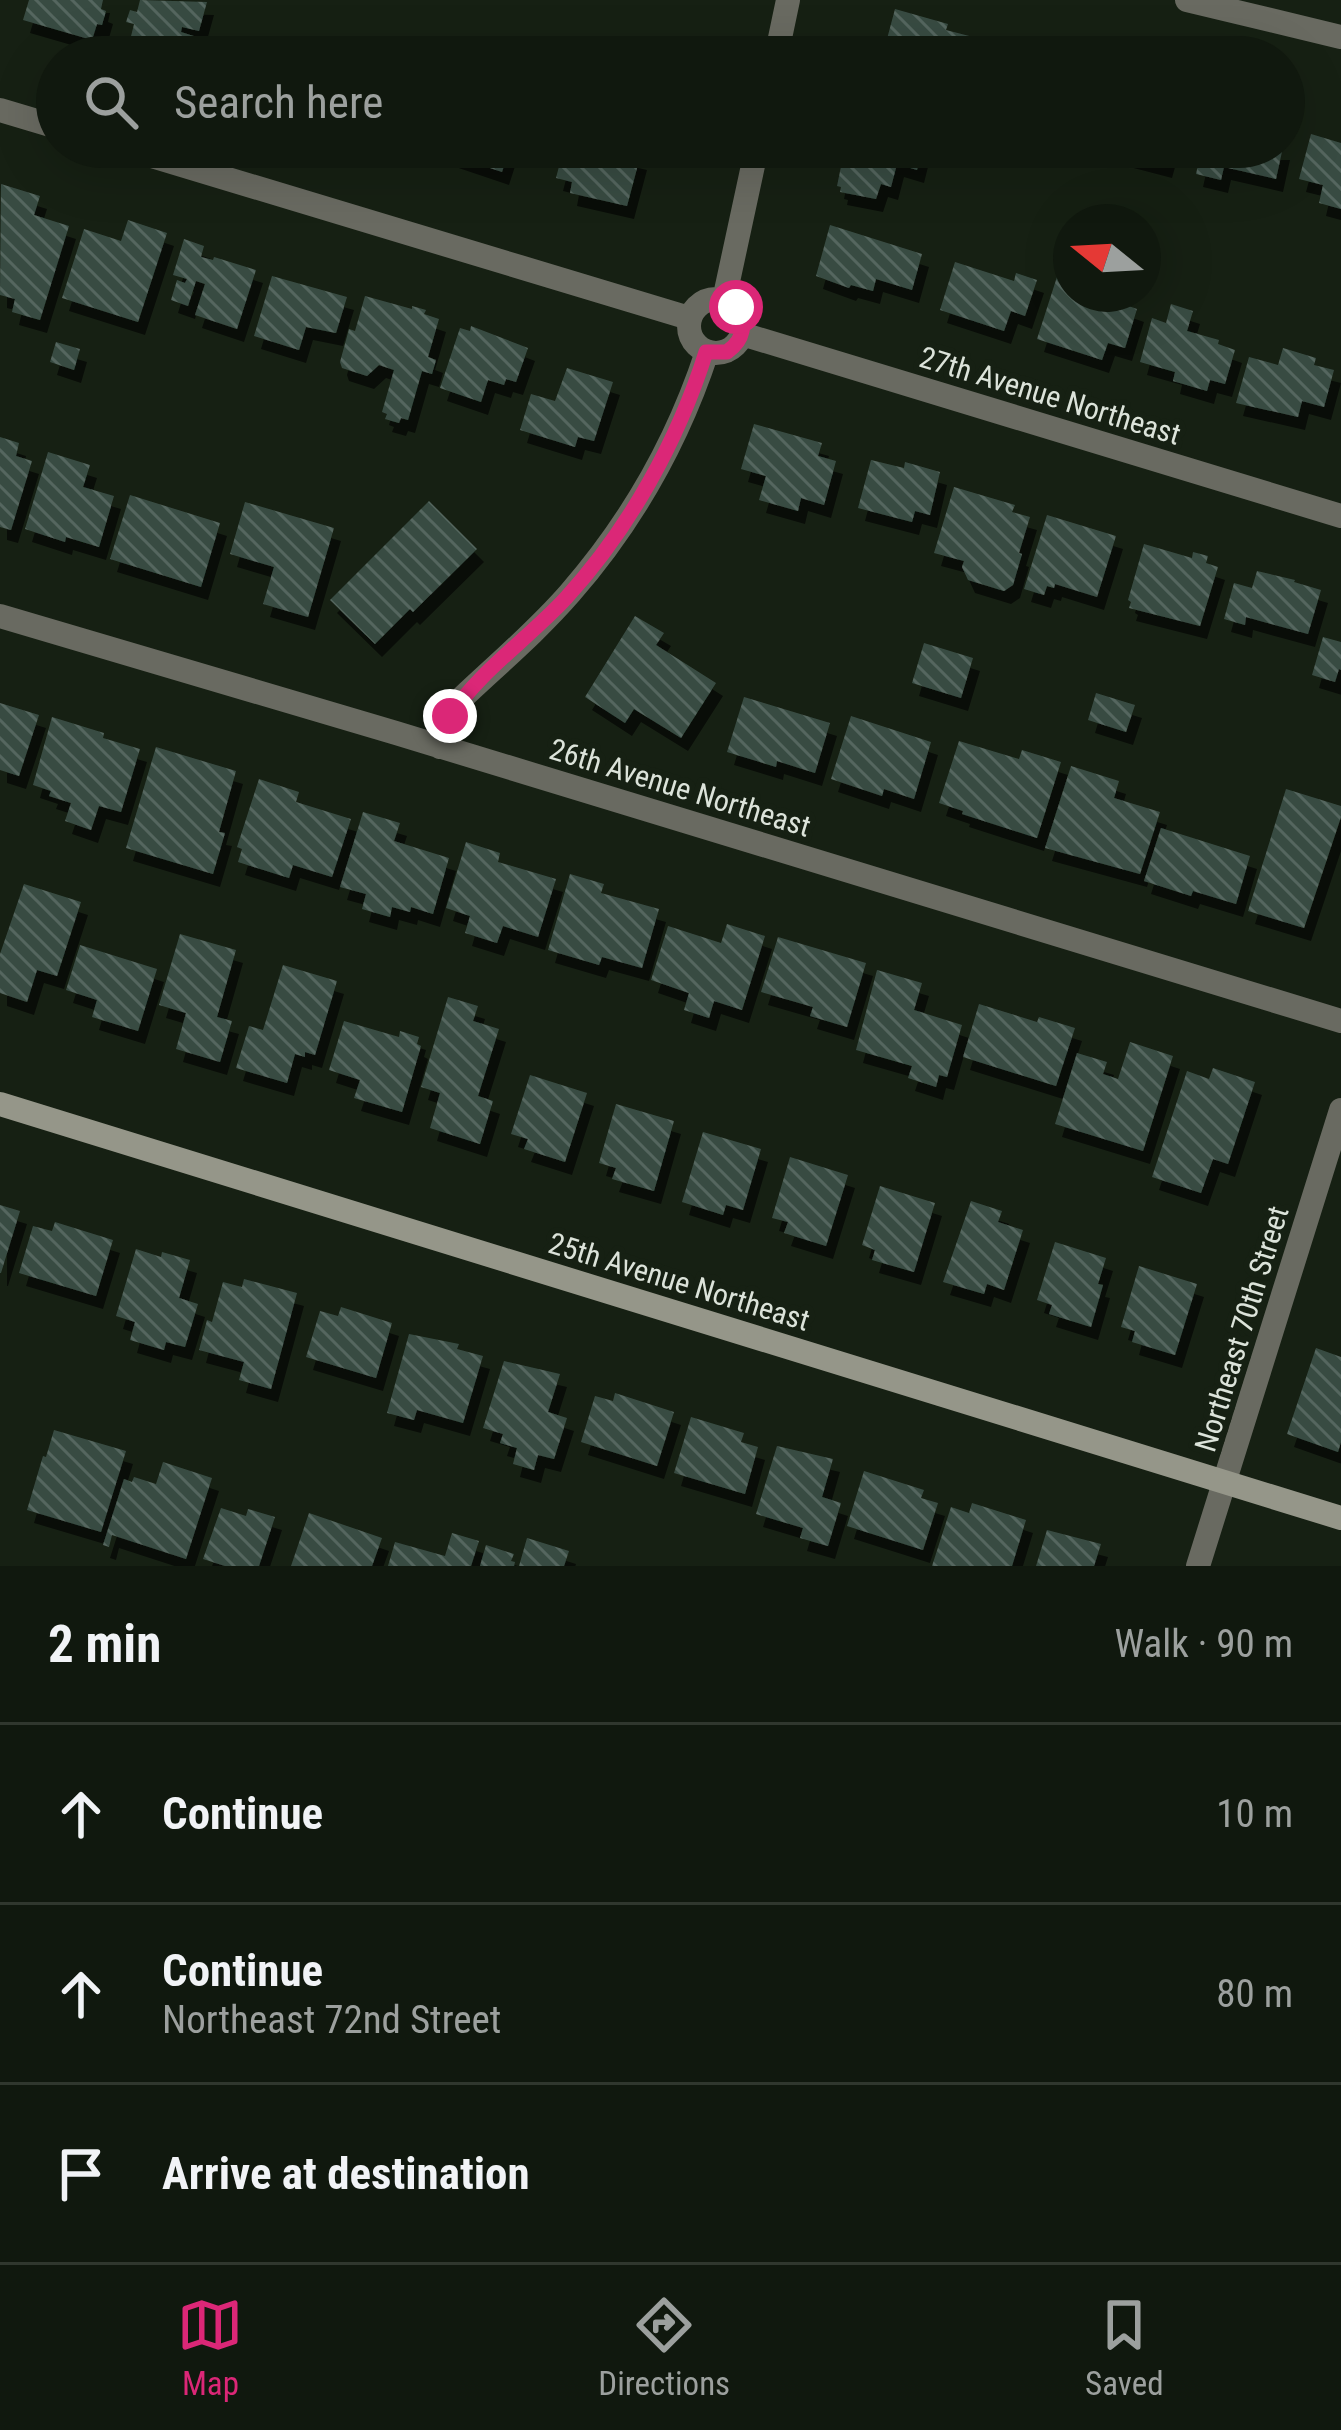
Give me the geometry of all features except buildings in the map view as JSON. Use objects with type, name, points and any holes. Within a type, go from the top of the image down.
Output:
[{"type":"main road","name":"25th Avenue Northeast","points":[[0,1104],[1341,1518]]},
{"type":"street","points":[[780,36],[788,0]]},
{"type":"street","points":[[1187,0],[1341,37]]},
{"type":"street","points":[[0,110],[36,121]]},
{"type":"street","points":[[192,168],[689,318]]},
{"type":"street","points":[[724,300],[752,168]]},
{"type":"street","points":[[710,299],[724,300],[741,314],[740,340],[727,352],[706,352],[690,336],[689,318],[710,299]]},
{"type":"street","name":"27th Avenue Northeast","points":[[742,334],[1341,516]]},
{"type":"street","points":[[440,747],[450,716],[463,697],[568,596],[630,514],[686,408],[706,352]]},
{"type":"street","name":"26th Avenue Northeast","points":[[0,616],[1341,1021]]},
{"type":"street","name":"Northeast 70th Street","points":[[1198,1566],[1341,1110]]},
{"type":"route","points":[[450,716],[600,557],[660,462],[706,352],[727,352],[740,340],[744,322],[736,307]]}]
